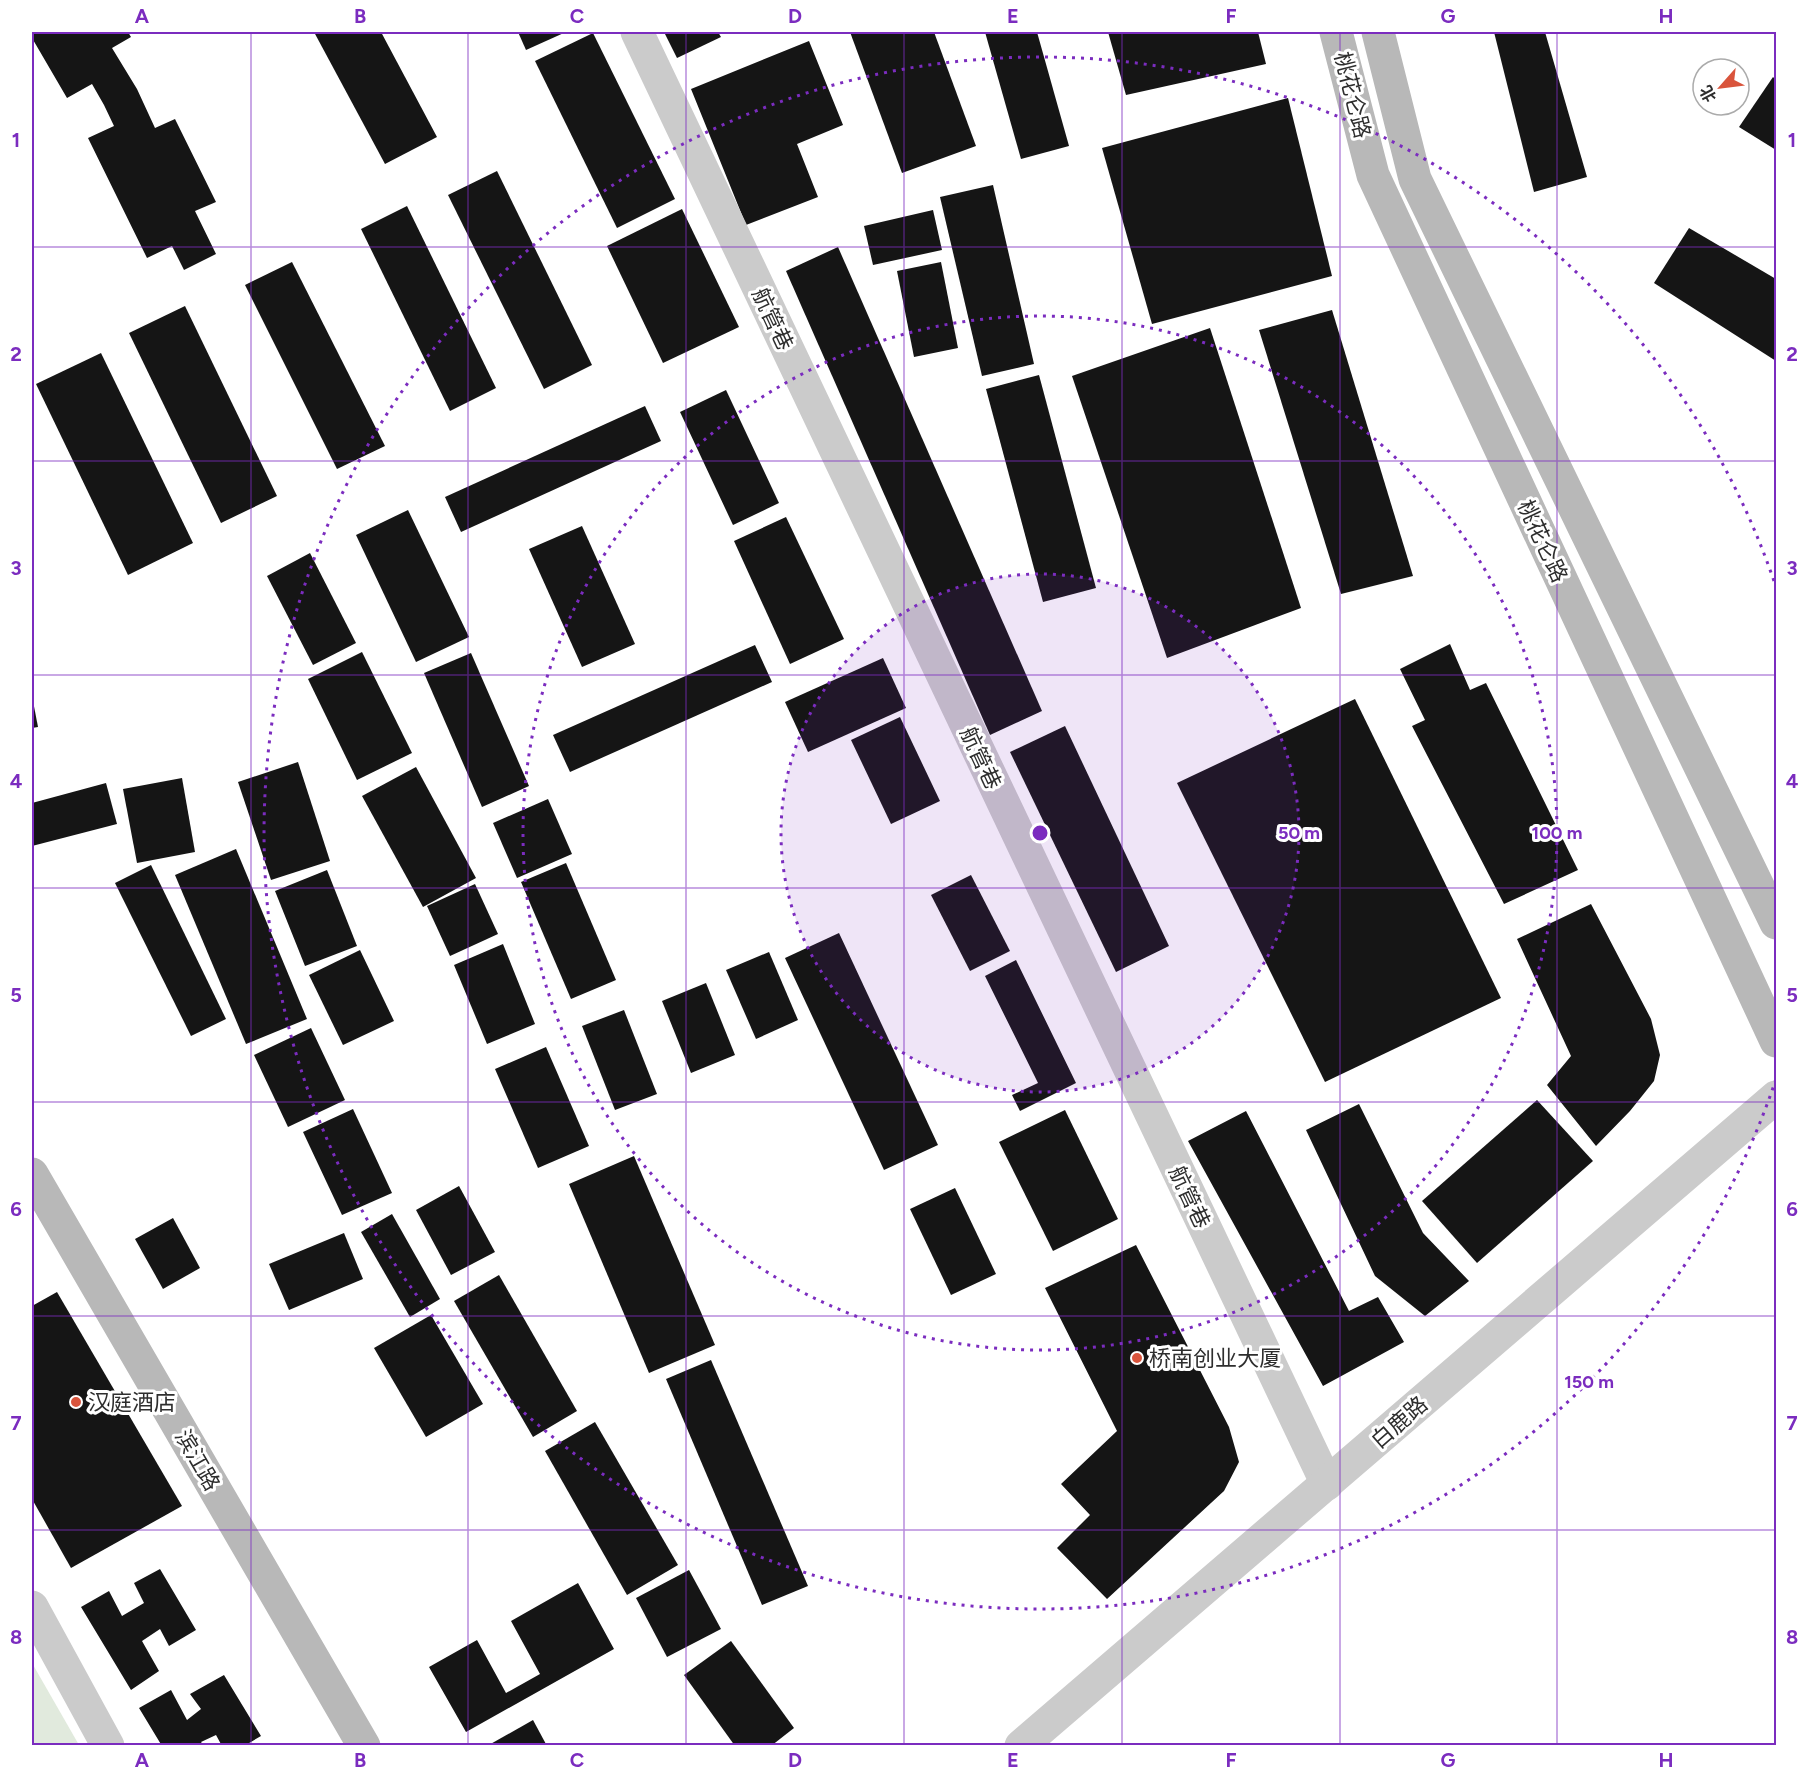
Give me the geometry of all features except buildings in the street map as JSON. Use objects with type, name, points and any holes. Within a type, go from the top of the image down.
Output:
[{"type":"main road","name":"桃花仑路","points":[[1336,32],[1373,176],[1776,1041]]},
{"type":"main road","name":"桃花仑路","points":[[1378,32],[1415,179],[1776,923]]},
{"type":"main road","name":"滨江路","points":[[32,1174],[363,1746]]},
{"type":"street","name":"航管巷","points":[[637,32],[1327,1484]]},
{"type":"street","name":"白鹿路","points":[[1021,1746],[1776,1097]]},
{"type":"street","points":[[32,1607],[108,1746]]},
{"type":"shaded area","points":[[32,1663],[79,1745],[32,1745]]},
{"type":"place","name":"桥南创业大厦","points":[[1137,1358]]},
{"type":"place","name":"汉庭酒店","points":[[76,1402]]}]
